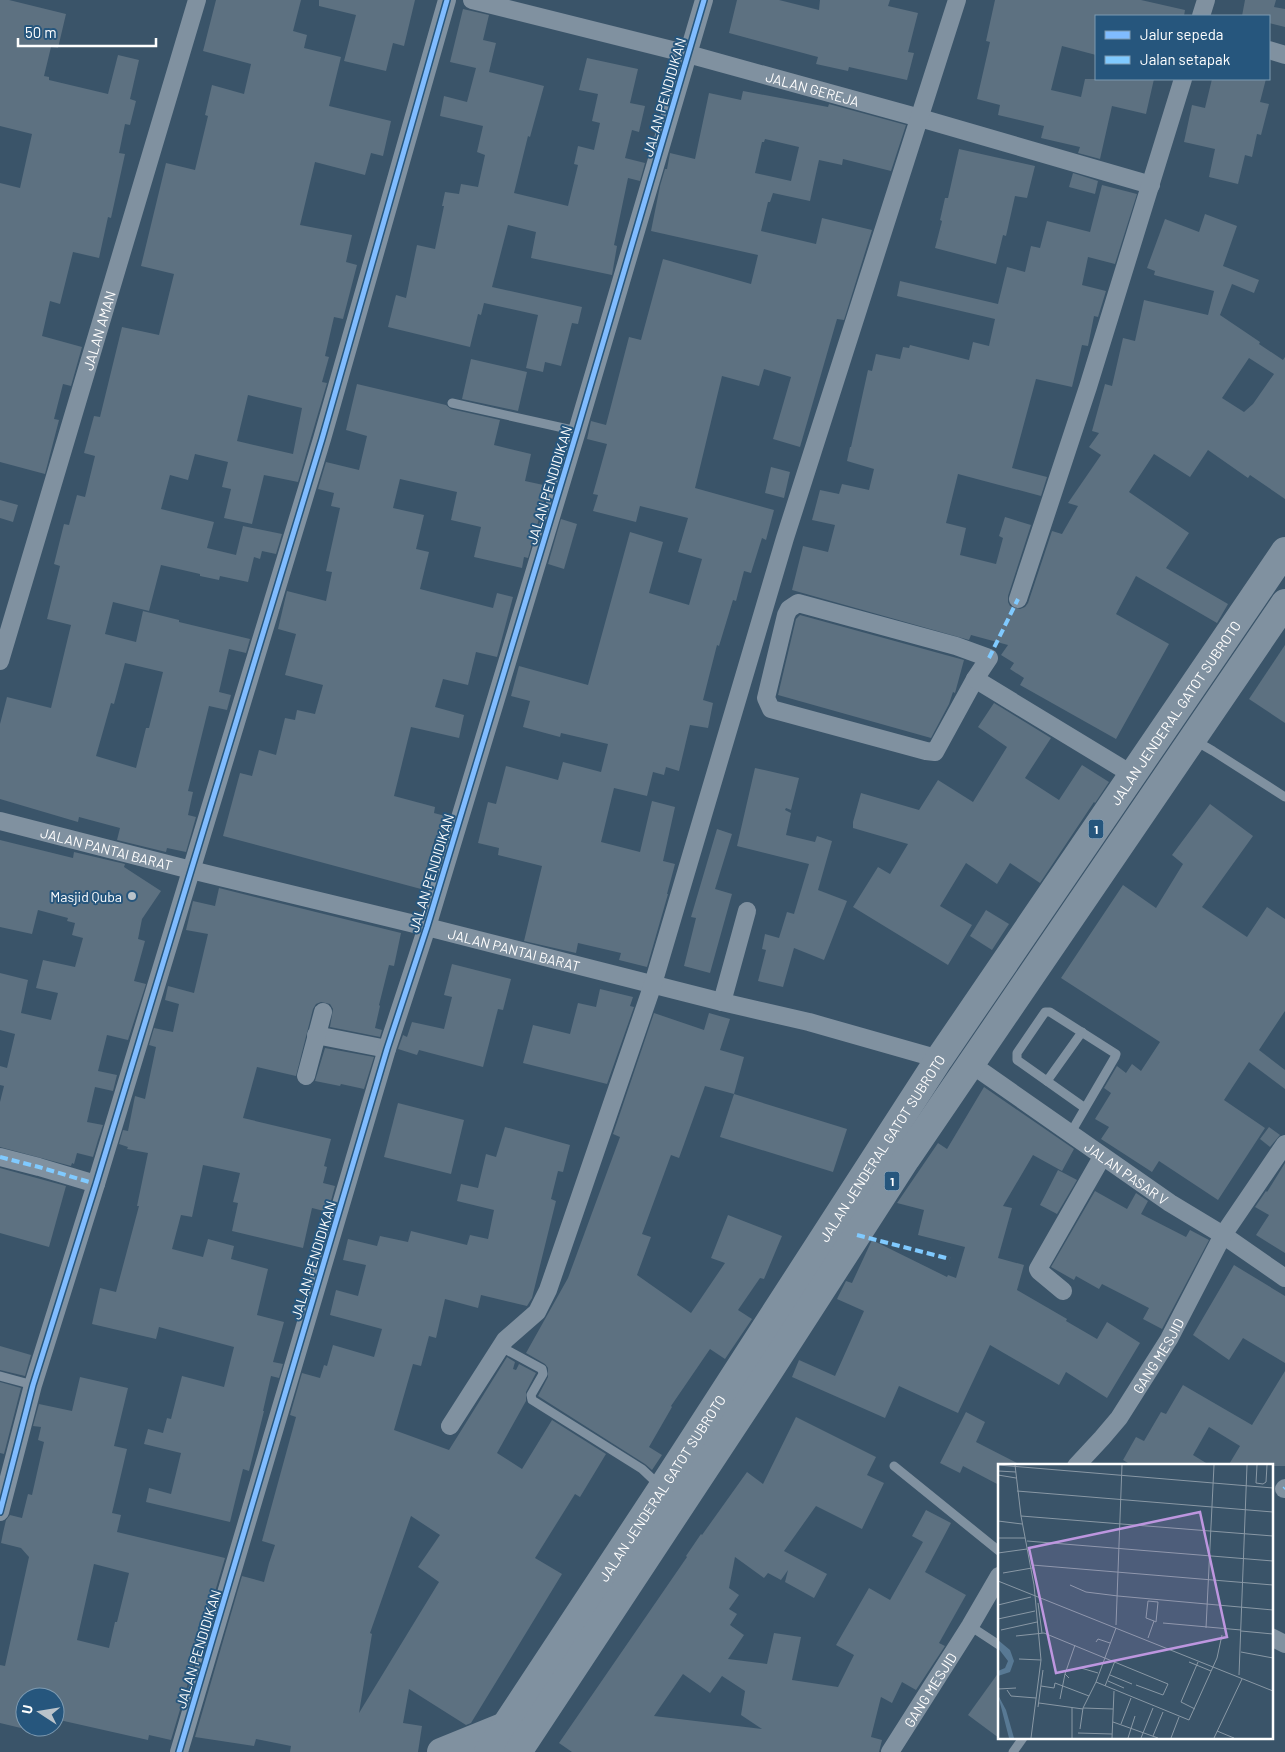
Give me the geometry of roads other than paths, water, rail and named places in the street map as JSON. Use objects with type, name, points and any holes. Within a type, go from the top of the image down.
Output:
[{"type":"highway","name":"JALAN JENDERAL GATOT SUBROTO","points":[[518,1752],[768,1374],[895,1152],[939,1059],[1285,551]]},
{"type":"highway","points":[[1252,599],[1280,610]]},
{"type":"highway","name":"JALAN JENDERAL GATOT SUBROTO","points":[[488,1752],[662,1488],[895,1152],[971,1064],[1280,610]]},
{"type":"highway","points":[[441,1752],[504,1726]]},
{"type":"street","name":"JALAN AMAN","points":[[0,661],[197,0]]},
{"type":"street","points":[[0,1512],[33,1385],[96,1184],[322,439],[447,0]]},
{"type":"street","name":"JALAN GEREJA","points":[[472,0],[688,54],[920,118],[1151,185]]},
{"type":"street","name":"JALAN PENDIDIKAN","points":[[179,1752],[387,1049],[427,926],[577,432],[704,0]]},
{"type":"street","points":[[450,1426],[505,1340],[537,1312],[548,1290],[653,984],[785,538],[957,0]]},
{"type":"street","points":[[1201,15],[1206,0]]},
{"type":"street","points":[[1270,50],[1285,55]]},
{"type":"street","points":[[1018,598],[1151,185],[1183,80]]},
{"type":"street","points":[[798,603],[956,646],[989,658],[975,679],[935,752],[771,709],[766,698],[786,615],[789,609],[798,603]]},
{"type":"street","points":[[975,679],[1132,775]]},
{"type":"street","name":"JALAN PANTAI BARAT","points":[[0,821],[190,870],[427,926],[722,1002],[809,1022],[939,1059]]},
{"type":"street","points":[[722,1002],[747,911]]},
{"type":"street","points":[[306,1076],[323,1012]]},
{"type":"street","points":[[316,1035],[387,1049]]},
{"type":"street","name":"JALAN PASAR V","points":[[971,1064],[1102,1157],[1170,1203],[1223,1235],[1285,1278]]},
{"type":"street","name":"GANG MESJID","points":[[1078,1464],[1118,1418],[1164,1347],[1223,1235],[1285,1144]]},
{"type":"street","points":[[0,1157],[96,1184]]},
{"type":"street","points":[[1063,1290],[1038,1269],[1102,1157]]},
{"type":"street","name":"GANG MESJID","points":[[890,1752],[970,1626],[998,1578]]},
{"type":"street","points":[[1272,1638],[1285,1644]]},
{"type":"lane","points":[[452,403],[577,432]]},
{"type":"lane","points":[[1191,739],[1213,750],[1285,797]]},
{"type":"lane","points":[[1070,1134],[1085,1108],[1116,1054],[1050,1012],[1045,1012],[1016,1057],[1017,1060],[1085,1108]]},
{"type":"lane","points":[[1047,1082],[1082,1032]]},
{"type":"lane","points":[[483,1374],[502,1348],[542,1369],[543,1374],[531,1395],[532,1400],[642,1469],[662,1488]]},
{"type":"lane","points":[[0,1376],[33,1385]]},
{"type":"lane","points":[[894,1466],[998,1549]]},
{"type":"lane","points":[[970,1626],[998,1644]]},
{"type":"lane","points":[[1013,1752],[1022,1740]]},
{"type":"place","name":"Masjid Quba","points":[[132,896]]}]
